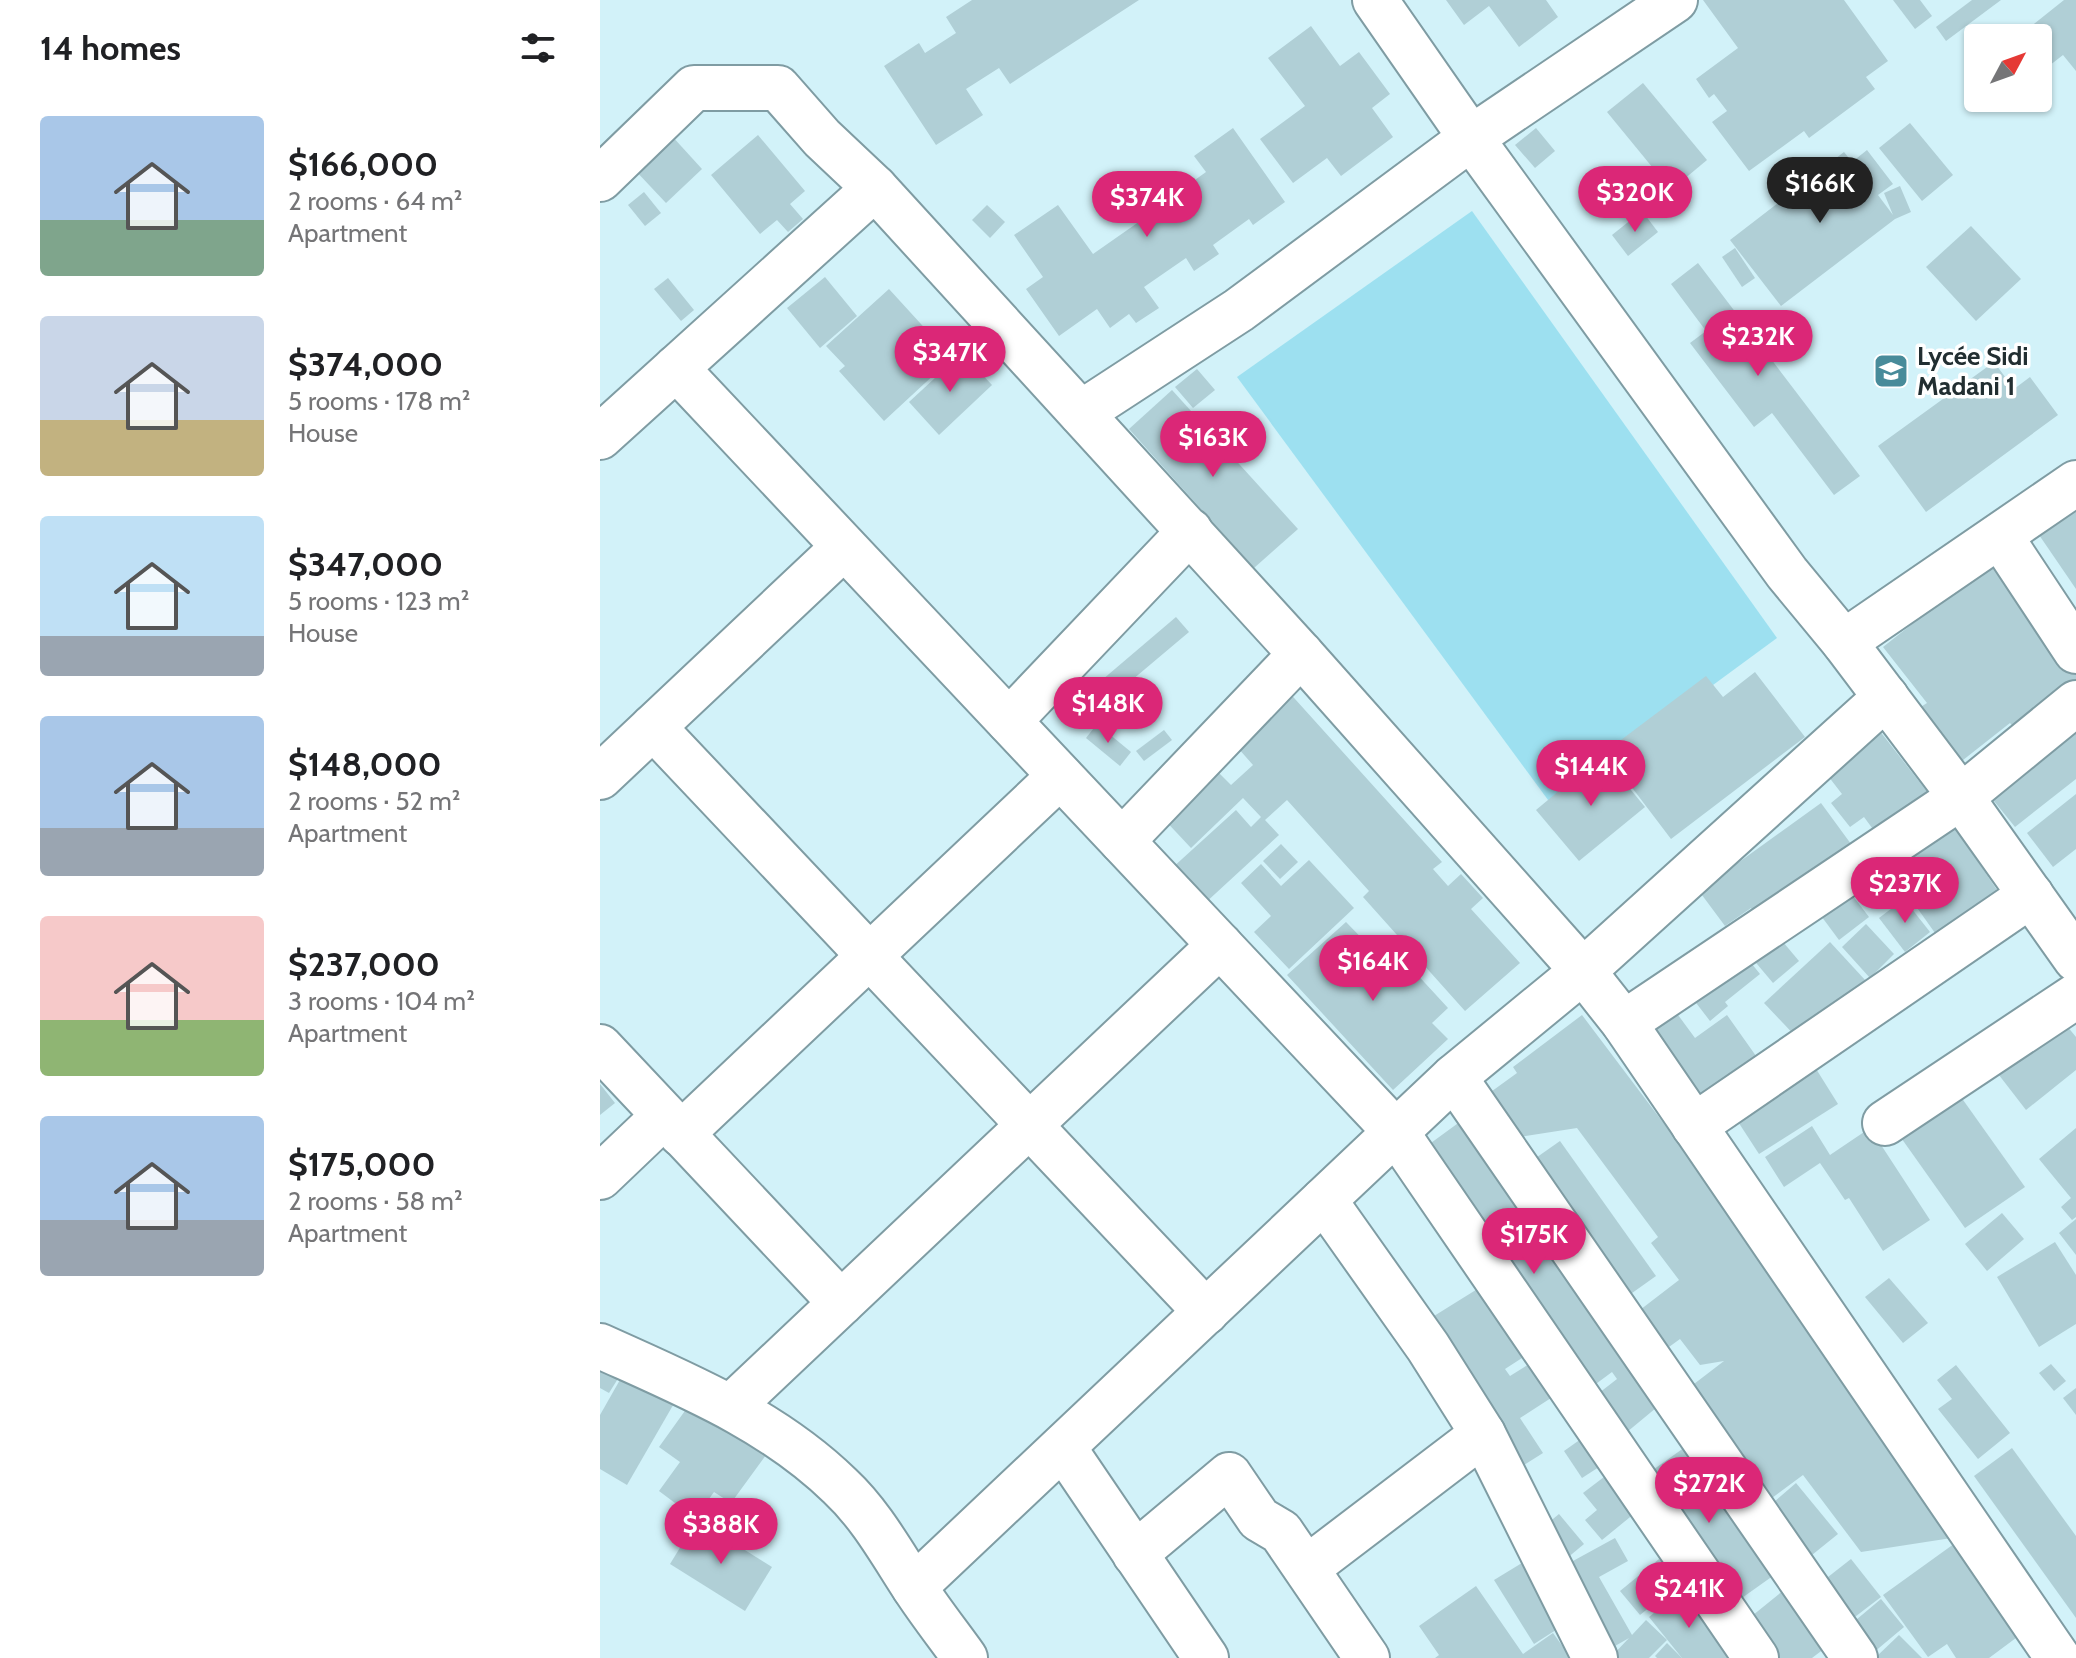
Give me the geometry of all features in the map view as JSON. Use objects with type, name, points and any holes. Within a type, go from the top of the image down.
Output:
[{"type":"street","points":[[1375,0],[1471,138],[1787,573],[1844,642],[1961,797],[2051,902],[2076,959]]},
{"type":"street","points":[[1081,413],[1239,310],[1471,138],[1675,0]]},
{"type":"street","points":[[600,179],[694,88],[778,88],[822,138],[875,188],[1190,531],[1583,971],[1624,1023],[2058,1658]]},
{"type":"street","points":[[600,437],[875,188]]},
{"type":"street","points":[[676,368],[1396,1132],[1756,1658]]},
{"type":"street","points":[[1844,642],[2076,483]]},
{"type":"street","points":[[1009,721],[1190,531]]},
{"type":"street","points":[[2000,536],[2076,651]]},
{"type":"street","points":[[600,777],[844,547]]},
{"type":"street","points":[[1122,841],[1301,654]]},
{"type":"street","points":[[914,1587],[1454,1077],[1583,971],[1886,697]]},
{"type":"street","points":[[1624,1023],[1961,797],[2076,703]]},
{"type":"street","points":[[653,727],[1206,1312]]},
{"type":"street","points":[[600,1177],[673,1125],[869,956],[1060,776]]},
{"type":"street","points":[[1694,1126],[2051,902]]},
{"type":"street","points":[[732,1406],[1220,945]]},
{"type":"street","points":[[1885,1123],[2076,996]]},
{"type":"street","points":[[600,1047],[841,1303]]},
{"type":"street","points":[[1454,1077],[1855,1658]]},
{"type":"street","points":[[1324,1200],[1428,1347],[1483,1434],[1595,1658]]},
{"type":"street","points":[[600,1346],[732,1406],[787,1441],[841,1486],[874,1524],[965,1658]]},
{"type":"street","points":[[1307,1568],[1483,1434]]},
{"type":"street","points":[[1063,1447],[1206,1658]]},
{"type":"street","points":[[1135,1554],[1229,1475],[1259,1519],[1281,1532],[1367,1658]]},
{"type":"shaded area","points":[[1472,211],[1777,638],[1551,804],[1237,377]]},
{"type":"building","points":[[972,0],[1139,0],[1010,84],[999,68],[966,89],[983,115],[936,145],[884,66],[919,43],[925,53],[956,33],[946,17]]},
{"type":"building","points":[[1446,0],[1546,0],[1558,17],[1519,47],[1489,6],[1464,25]]},
{"type":"building","points":[[1703,0],[1844,0],[1888,61],[1866,77],[1875,89],[1809,138],[1804,131],[1749,171],[1712,122],[1727,111],[1714,94],[1709,98],[1696,79],[1738,48]]},
{"type":"building","points":[[1893,0],[1920,0],[1932,16],[1915,29]]},
{"type":"building","points":[[1972,0],[2001,0],[1969,24],[1964,24],[1964,28],[1946,41],[1936,27]]},
{"type":"building","points":[[2064,0],[2076,0],[2076,71],[2063,55],[2052,64],[2052,24],[2034,24]]},
{"type":"building","points":[[1311,26],[1340,66],[1359,52],[1390,94],[1372,108],[1393,137],[1341,176],[1327,158],[1293,183],[1260,139],[1305,106],[1268,58]]},
{"type":"building","points":[[1643,83],[1707,160],[1671,190],[1607,112]]},
{"type":"building","points":[[1910,123],[1953,175],[1922,201],[1879,148]]},
{"type":"building","points":[[1233,128],[1285,202],[1253,225],[1249,219],[1213,245],[1219,254],[1194,271],[1186,258],[1144,287],[1159,308],[1136,323],[1129,314],[1110,328],[1097,309],[1059,336],[1026,289],[1043,277],[1014,235],[1058,205],[1093,254],[1153,212],[1140,195],[1170,174],[1181,190],[1206,172],[1194,156]]},
{"type":"building","points":[[1536,128],[1555,151],[1535,168],[1515,145]]},
{"type":"building","points":[[671,135],[702,169],[666,203],[634,169]]},
{"type":"building","points":[[758,135],[805,191],[790,204],[803,219],[788,232],[777,220],[760,234],[711,175]]},
{"type":"building","points":[[1867,150],[1893,184],[1878,195],[1893,215],[1884,193],[1900,186],[1911,212],[1895,219],[1781,306],[1730,240],[1844,152],[1852,162]]},
{"type":"building","points":[[644,192],[661,213],[645,226],[628,205]]},
{"type":"building","points":[[987,205],[1005,222],[990,238],[972,220]]},
{"type":"building","points":[[1642,211],[1658,232],[1628,256],[1612,235]]},
{"type":"building","points":[[1971,226],[2021,279],[1976,321],[1926,267]]},
{"type":"building","points":[[1735,248],[1755,278],[1742,287],[1722,257]]},
{"type":"building","points":[[1698,263],[1860,476],[1834,495],[1772,413],[1754,427],[1690,343],[1706,331],[1671,284]]},
{"type":"building","points":[[825,277],[857,316],[820,348],[787,308]]},
{"type":"building","points":[[668,278],[694,310],[681,321],[654,289]]},
{"type":"building","points":[[889,289],[952,358],[884,421],[839,371],[845,366],[826,346]]},
{"type":"building","points":[[962,353],[992,385],[939,435],[909,402]]},
{"type":"building","points":[[1994,362],[2014,389],[2030,377],[2058,415],[1926,512],[1878,446]]},
{"type":"building","points":[[1197,369],[1215,390],[1193,408],[1175,387]]},
{"type":"building","points":[[1172,390],[1298,529],[1254,568],[1129,429]]},
{"type":"building","points":[[2076,501],[2076,589],[2035,529]]},
{"type":"building","points":[[1986,545],[2076,658],[2076,779],[2015,827],[1973,775],[2015,729],[2010,723],[1958,764],[1916,710],[1927,703],[1883,647],[1921,617],[1911,604]]},
{"type":"building","points":[[1176,617],[1189,632],[1094,712],[1082,697]]},
{"type":"building","points":[[1755,672],[1805,737],[1671,839],[1605,752],[1706,676],[1723,697]]},
{"type":"building","points":[[1286,689],[1442,862],[1433,869],[1448,886],[1461,874],[1483,898],[1471,909],[1520,963],[1465,1011],[1363,897],[1369,891],[1287,800],[1265,820],[1279,835],[1203,905],[1171,869],[1236,810],[1251,827],[1261,817],[1243,798],[1191,848],[1161,816],[1213,767],[1231,785],[1253,765],[1230,739]]},
{"type":"building","points":[[1097,724],[1131,752],[1120,766],[1086,738]]},
{"type":"building","points":[[1164,730],[1172,740],[1144,761],[1136,751]]},
{"type":"building","points":[[1879,730],[1932,798],[1878,836],[1864,817],[1850,827],[1831,803],[1842,794],[1825,772]]},
{"type":"building","points":[[1602,755],[1645,807],[1579,861],[1536,810]]},
{"type":"building","points":[[2076,794],[2076,849],[2053,867],[2027,833]]},
{"type":"building","points":[[1821,803],[1862,859],[1760,921],[1751,908],[1725,926],[1699,891]]},
{"type":"building","points":[[1945,813],[1997,890],[1935,933],[1908,895],[1912,892],[1886,853]]},
{"type":"building","points":[[1281,844],[1298,862],[1280,879],[1263,861]]},
{"type":"building","points":[[1309,860],[1354,908],[1289,969],[1254,932],[1271,916],[1241,883],[1261,864],[1281,886]]},
{"type":"building","points":[[1880,862],[1900,886],[1874,905],[1856,881]]},
{"type":"building","points":[[1843,883],[1869,917],[1839,940],[1813,905]]},
{"type":"building","points":[[1904,899],[1930,932],[1905,952],[1879,918]]},
{"type":"building","points":[[1346,922],[1379,956],[1390,945],[1448,1008],[1432,1023],[1448,1039],[1393,1090],[1287,975]]},
{"type":"building","points":[[1866,924],[1894,954],[1870,978],[1842,947]]},
{"type":"building","points":[[1772,929],[1799,961],[1773,983],[1746,951]]},
{"type":"building","points":[[1830,942],[1866,981],[1800,1041],[1764,1003]]},
{"type":"building","points":[[1743,953],[1760,974],[1725,1002],[1728,1006],[1710,1021],[1690,995]]},
{"type":"building","points":[[1667,1000],[1695,1038],[1727,1015],[1761,1063],[1689,1114],[1627,1029]]},
{"type":"building","points":[[1582,1015],[1855,1377],[1958,1537],[1861,1552],[1803,1475],[1760,1507],[1677,1397],[1724,1361],[1700,1365],[1680,1339],[1651,1360],[1623,1323],[1679,1280],[1651,1243],[1658,1237],[1577,1128],[1520,1137],[1488,1094],[1517,1073],[1513,1067]]},
{"type":"building","points":[[2058,1015],[2076,1037],[2076,1070],[2026,1110],[1992,1066]]},
{"type":"building","points":[[1813,1064],[1838,1104],[1759,1154],[1733,1114]]},
{"type":"building","points":[[1951,1083],[2025,1187],[1965,1228],[1892,1125]]},
{"type":"building","points":[[600,1084],[615,1103],[600,1115]]},
{"type":"building","points":[[1461,1121],[1662,1403],[1621,1437],[1590,1400],[1617,1379],[1612,1372],[1581,1395],[1409,1159]]},
{"type":"building","points":[[1812,1126],[1830,1155],[1870,1128],[1930,1220],[1883,1251],[1849,1198],[1845,1200],[1820,1163],[1784,1187],[1765,1157]]},
{"type":"building","points":[[2076,1128],[2076,1217],[2072,1220],[2061,1207],[2071,1198],[2039,1159]]},
{"type":"building","points":[[1560,1141],[1656,1276],[1618,1303],[1520,1169]]},
{"type":"building","points":[[2002,1213],[2024,1239],[1987,1271],[1965,1244]]},
{"type":"building","points":[[2076,1219],[2076,1255],[2059,1233]]},
{"type":"building","points":[[2055,1242],[2076,1275],[2076,1324],[2039,1347],[1997,1277]]},
{"type":"building","points":[[1889,1278],[1928,1323],[1903,1343],[1865,1297]]},
{"type":"building","points":[[1479,1288],[1522,1358],[1505,1369],[1510,1376],[1529,1364],[1551,1398],[1520,1418],[1543,1453],[1519,1468],[1426,1321]]},
{"type":"building","points":[[2051,1364],[2066,1381],[2054,1391],[2039,1373]]},
{"type":"building","points":[[600,1365],[619,1377],[609,1393],[600,1388]]},
{"type":"building","points":[[1956,1365],[2010,1433],[1978,1459],[1938,1409],[1952,1399],[1937,1380]]},
{"type":"building","points":[[625,1371],[676,1400],[627,1485],[600,1469],[600,1415]]},
{"type":"building","points":[[2076,1388],[2076,1415],[2063,1398]]},
{"type":"building","points":[[692,1401],[766,1455],[731,1503],[714,1492],[695,1518],[659,1491],[680,1462],[659,1447]]},
{"type":"building","points":[[1581,1439],[1599,1467],[1582,1478],[1564,1451]]},
{"type":"building","points":[[1688,1445],[1777,1573],[1732,1605],[1640,1479]]},
{"type":"building","points":[[2012,1448],[2076,1536],[2076,1618],[1974,1476]]},
{"type":"building","points":[[1604,1477],[1635,1513],[1602,1540],[1585,1520],[1597,1510],[1583,1493]]},
{"type":"building","points":[[1796,1483],[1838,1534],[1807,1559],[1766,1509]]},
{"type":"building","points":[[1559,1514],[1584,1544],[1560,1564],[1535,1534]]},
{"type":"building","points":[[697,1520],[772,1567],[745,1611],[670,1564]]},
{"type":"building","points":[[1615,1538],[1628,1561],[1599,1577],[1632,1635],[1646,1620],[1667,1640],[1649,1658],[1610,1658],[1629,1638],[1608,1650],[1562,1567]]},
{"type":"building","points":[[1958,1541],[2024,1632],[1989,1658],[1956,1658],[1947,1644],[1928,1657],[1883,1595]]},
{"type":"building","points":[[1530,1558],[1570,1621],[1534,1644],[1494,1580]]},
{"type":"building","points":[[1659,1559],[1679,1583],[1640,1615],[1620,1591]]},
{"type":"building","points":[[1851,1559],[1881,1597],[1843,1626],[1814,1588]]},
{"type":"building","points":[[1476,1586],[1523,1654],[1553,1633],[1571,1658],[1435,1658],[1439,1655],[1419,1626]]},
{"type":"building","points":[[1682,1590],[1736,1656],[1682,1658],[1649,1617]]},
{"type":"building","points":[[1784,1590],[1829,1645],[1812,1658],[1769,1658],[1742,1624]]},
{"type":"building","points":[[1881,1599],[1904,1627],[1867,1658],[1844,1630]]},
{"type":"building","points":[[1899,1635],[1922,1658],[1875,1658]]},
{"type":"building","points":[[1667,1643],[1682,1658],[1655,1656]]},
{"type":"place","name":"Lycée Sidi Madani 1","points":[[1891,371]]}]
